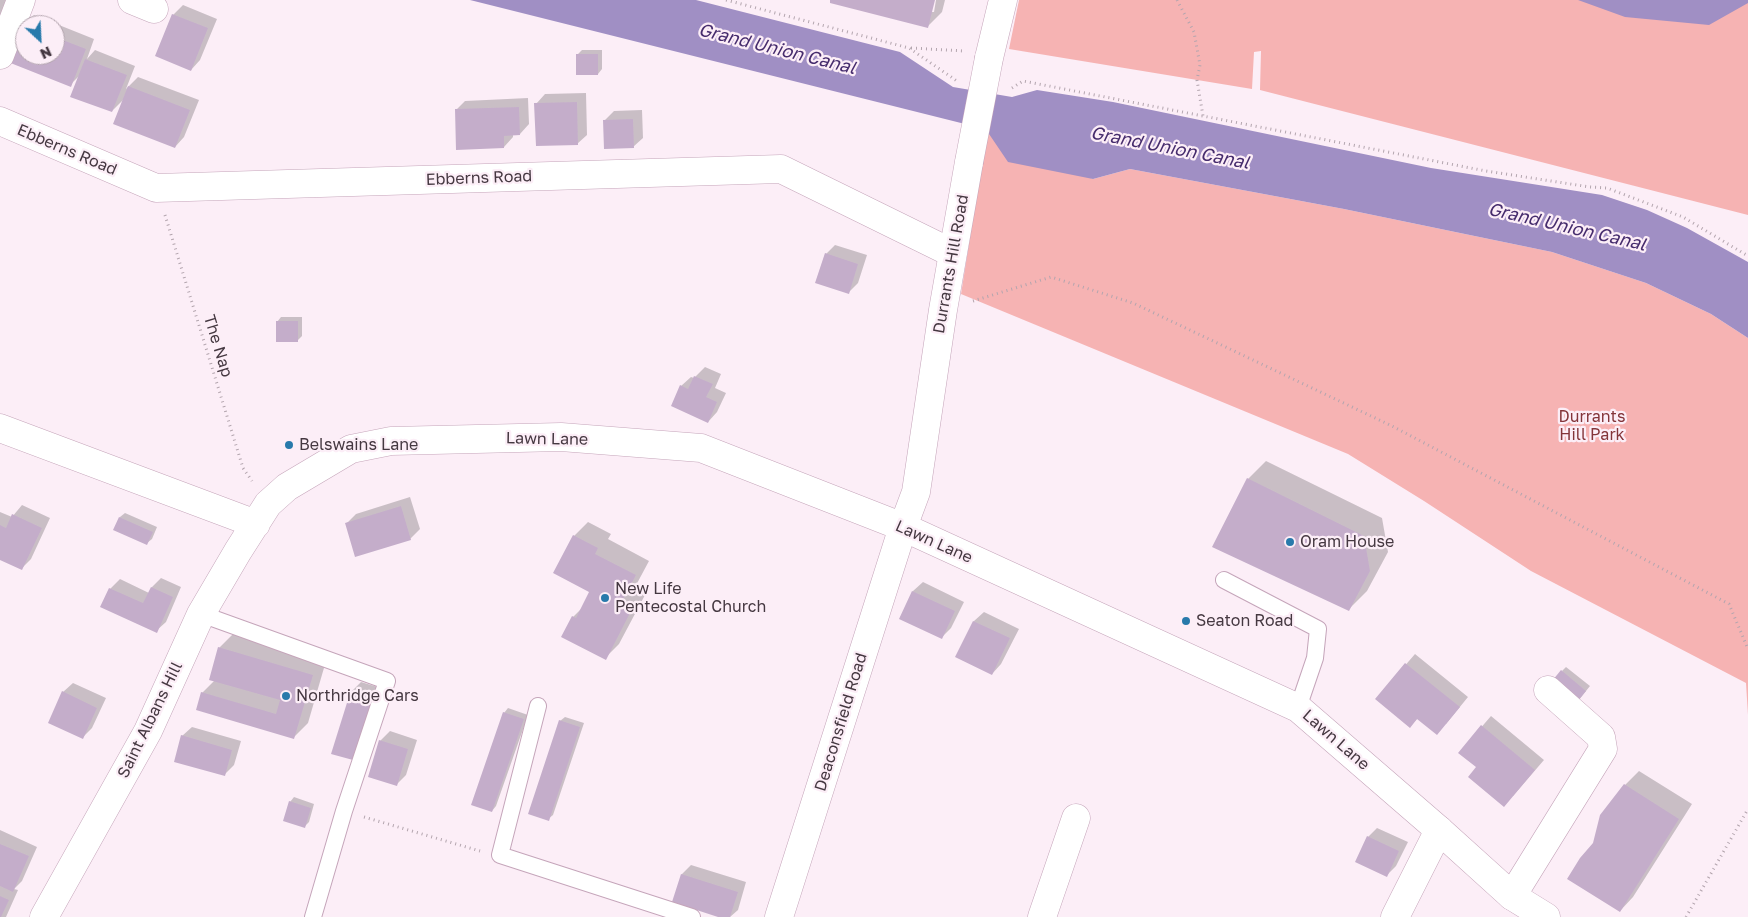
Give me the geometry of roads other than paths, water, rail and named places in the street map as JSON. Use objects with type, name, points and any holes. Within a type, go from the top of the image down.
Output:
[{"type":"street","points":[[0,55],[21,0]]},
{"type":"street","name":"Durrants Hill Road","points":[[904,528],[916,492],[952,252],[969,162],[979,51],[1003,0]]},
{"type":"street","name":"Ebberns Road","points":[[0,121],[156,188],[782,168],[952,252]]},
{"type":"street","points":[[0,428],[262,514]]},
{"type":"street","name":"Lawn Lane","points":[[262,514],[288,487],[351,450],[391,441],[562,437],[701,448],[904,528],[1298,708],[1512,896],[1546,917]]},
{"type":"street","name":"Saint Albans Hill","points":[[44,917],[148,731],[201,614],[262,514]]},
{"type":"street","name":"Deaconsfield Road","points":[[779,917],[904,528]]},
{"type":"street","points":[[1512,896],[1603,749],[1601,737],[1548,690]]},
{"type":"street","points":[[1042,917],[1076,818]]},
{"type":"street","points":[[1394,917],[1439,830]]},
{"type":"lane","points":[[1224,580],[1318,629],[1315,658],[1298,708]]},
{"type":"lane","points":[[201,614],[387,681],[344,811],[313,917]]},
{"type":"lane","points":[[538,706],[500,855],[692,917]]},
{"type":"water","name":"Grand Union Canal","points":[[470,0],[696,0],[900,52],[953,87],[1012,97],[1037,90],[1113,102],[1431,168],[1602,195],[1647,210],[1687,228],[1748,262],[1748,338],[1711,314],[1646,283],[1552,252],[1344,209],[1130,169],[1093,179],[1008,162],[987,131],[965,124]]},
{"type":"water","points":[[1578,0],[1748,0],[1748,3],[1709,25],[1625,17]]},
{"type":"place","name":"Belswains Lane","points":[[289,445]]},
{"type":"place","name":"Oram House","points":[[1290,542]]},
{"type":"place","name":"New Life Pentecostal Church","points":[[605,598]]},
{"type":"place","name":"Seaton Road","points":[[1186,621]]},
{"type":"place","name":"Northridge Cars","points":[[286,696]]},
{"type":"park label","name":"Durrants Hill Park","points":[[1592,426]]}]
